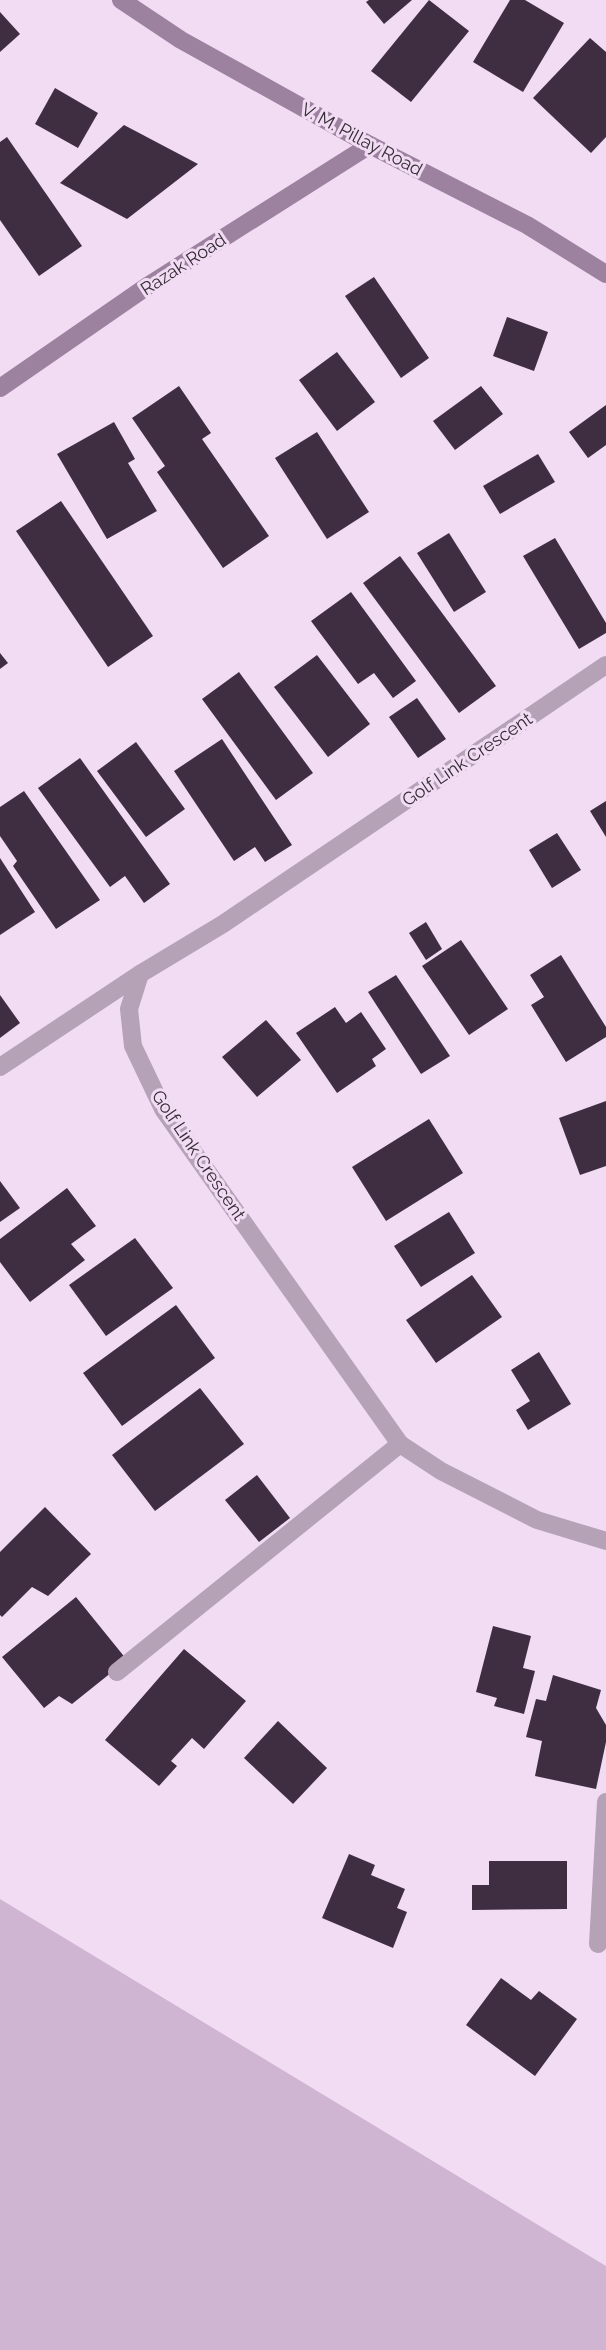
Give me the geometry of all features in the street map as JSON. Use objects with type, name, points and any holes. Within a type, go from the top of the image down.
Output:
[{"type":"main road","name":"V. M. Pillay Road","points":[[121,0],[181,40],[370,145],[527,225],[606,274]]},
{"type":"main road","name":"Razak Road","points":[[0,388],[149,285],[370,145]]},
{"type":"street","name":"Golf Link Crescent","points":[[606,665],[223,924],[140,974],[129,1009],[133,1046],[163,1109],[400,1444],[441,1471],[537,1520],[606,1540]]},
{"type":"street","points":[[0,1067],[140,974]]},
{"type":"street","points":[[117,1672],[400,1444]]},
{"type":"street","points":[[598,1944],[606,1802]]},
{"type":"shaded area","points":[[0,1899],[606,2266],[606,2350],[0,2350]]},
{"type":"building","points":[[369,0],[412,0],[384,24],[366,2]]},
{"type":"building","points":[[429,0],[469,31],[411,102],[371,71]]},
{"type":"building","points":[[510,0],[525,0],[564,23],[523,92],[473,62]]},
{"type":"building","points":[[0,12],[20,34],[0,52]]},
{"type":"building","points":[[590,38],[606,52],[606,137],[591,153],[533,98]]},
{"type":"building","points":[[55,88],[98,113],[78,148],[35,124]]},
{"type":"building","points":[[124,125],[198,164],[127,219],[60,183]]},
{"type":"building","points":[[7,137],[82,246],[39,276],[0,220],[0,142]]},
{"type":"building","points":[[374,277],[429,358],[401,378],[345,296]]},
{"type":"building","points":[[507,317],[548,332],[534,371],[493,356]]},
{"type":"building","points":[[337,352],[375,402],[337,431],[299,380]]},
{"type":"building","points":[[179,386],[211,433],[202,439],[269,536],[223,568],[157,472],[165,466],[132,418]]},
{"type":"building","points":[[481,386],[503,414],[455,450],[433,421]]},
{"type":"building","points":[[606,405],[606,445],[588,458],[569,432]]},
{"type":"building","points":[[114,422],[135,459],[128,463],[157,511],[107,539],[57,454]]},
{"type":"building","points":[[317,432],[369,512],[327,539],[275,458]]},
{"type":"building","points":[[538,454],[555,482],[500,514],[483,486]]},
{"type":"building","points":[[61,501],[153,636],[108,667],[16,531]]},
{"type":"building","points":[[449,533],[486,592],[454,612],[417,553]]},
{"type":"building","points":[[555,538],[606,623],[606,633],[579,649],[523,556]]},
{"type":"building","points":[[400,556],[496,686],[459,713],[363,583]]},
{"type":"building","points":[[351,592],[416,681],[393,698],[374,673],[358,684],[311,621]]},
{"type":"building","points":[[0,653],[8,663],[0,669]]},
{"type":"building","points":[[317,655],[370,724],[328,757],[274,687]]},
{"type":"building","points":[[239,672],[313,773],[276,800],[202,699]]},
{"type":"building","points":[[417,698],[446,739],[418,758],[389,717]]},
{"type":"building","points":[[222,739],[292,845],[265,862],[255,847],[234,861],[174,771]]},
{"type":"building","points":[[136,742],[185,809],[146,837],[97,771]]},
{"type":"building","points":[[80,758],[170,884],[144,903],[125,876],[110,887],[38,788]]},
{"type":"building","points":[[24,791],[100,900],[56,929],[13,866],[17,861],[0,836],[0,807]]},
{"type":"building","points":[[606,801],[606,837],[590,811]]},
{"type":"building","points":[[557,833],[581,870],[552,888],[529,850]]},
{"type":"building","points":[[0,858],[35,912],[0,935]]},
{"type":"building","points":[[426,922],[442,949],[426,960],[409,933]]},
{"type":"building","points":[[461,940],[508,1009],[469,1035],[422,966]]},
{"type":"building","points":[[561,955],[606,1027],[606,1037],[566,1062],[531,1005],[544,997],[530,975]]},
{"type":"building","points":[[396,975],[450,1056],[421,1074],[368,992]]},
{"type":"building","points":[[0,995],[20,1023],[0,1038]]},
{"type":"building","points":[[335,1007],[346,1023],[361,1012],[386,1049],[372,1059],[376,1066],[337,1093],[296,1033]]},
{"type":"building","points":[[266,1020],[301,1060],[257,1097],[222,1057]]},
{"type":"building","points":[[606,1101],[606,1166],[580,1175],[559,1118]]},
{"type":"building","points":[[429,1119],[463,1173],[386,1221],[352,1167]]},
{"type":"building","points":[[0,1181],[20,1208],[0,1222]]},
{"type":"building","points":[[67,1188],[96,1226],[71,1244],[85,1260],[30,1302],[0,1262],[0,1239]]},
{"type":"building","points":[[449,1212],[475,1253],[421,1287],[394,1246]]},
{"type":"building","points":[[135,1238],[173,1288],[106,1336],[69,1285]]},
{"type":"building","points":[[472,1275],[502,1317],[436,1363],[406,1320]]},
{"type":"building","points":[[176,1305],[215,1358],[122,1426],[83,1373]]},
{"type":"building","points":[[539,1352],[571,1404],[528,1430],[516,1410],[530,1401],[511,1370]]},
{"type":"building","points":[[200,1388],[244,1444],[155,1511],[112,1455]]},
{"type":"building","points":[[257,1475],[290,1518],[259,1542],[225,1500]]},
{"type":"building","points":[[45,1507],[91,1554],[48,1596],[32,1587],[2,1617],[0,1615],[0,1552]]},
{"type":"building","points":[[76,1597],[127,1660],[72,1704],[59,1696],[44,1708],[2,1657]]},
{"type":"building","points":[[493,1626],[531,1636],[523,1668],[535,1671],[524,1714],[494,1706],[497,1698],[476,1692]]},
{"type":"building","points":[[184,1649],[246,1701],[204,1749],[192,1738],[171,1761],[177,1766],[159,1786],[105,1740]]},
{"type":"building","points":[[553,1675],[601,1690],[596,1708],[606,1725],[606,1742],[596,1789],[535,1776],[542,1741],[526,1737],[536,1699],[546,1701]]},
{"type":"building","points":[[278,1721],[327,1768],[293,1804],[244,1758]]},
{"type":"building","points":[[349,1854],[375,1865],[371,1875],[405,1889],[397,1908],[407,1912],[393,1948],[322,1918]]},
{"type":"building","points":[[489,1861],[567,1861],[567,1909],[472,1910],[472,1885],[489,1885]]},
{"type":"building","points":[[501,1978],[531,2000],[539,1991],[577,2019],[535,2076],[466,2025]]}]
